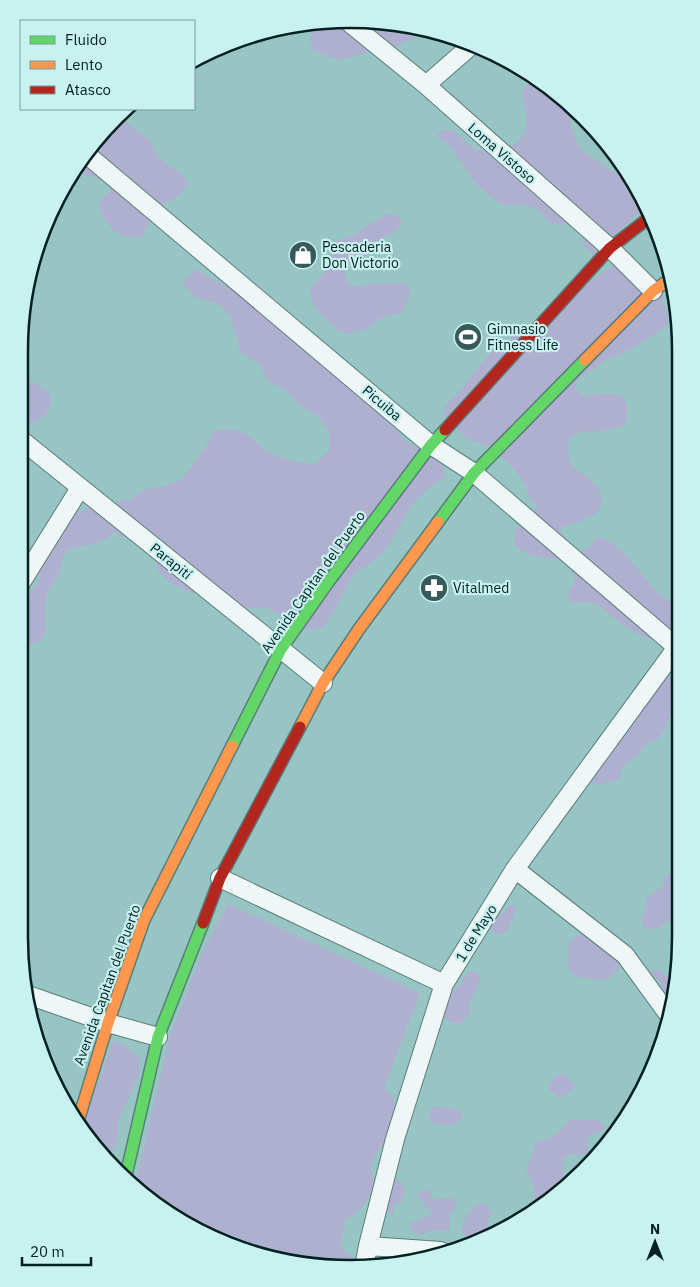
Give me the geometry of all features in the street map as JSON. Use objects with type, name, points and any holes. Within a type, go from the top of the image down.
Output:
[{"type":"street","name":"Loma Vistoso","points":[[356,28],[426,85],[610,248],[653,291]]},
{"type":"street","points":[[426,85],[467,50]]},
{"type":"street","name":"Picuiba","points":[[91,159],[431,445],[474,473],[672,642]]},
{"type":"street","name":"Avenida Capitan del Puerto","points":[[80,1113],[108,1023],[144,920],[281,649],[329,581],[431,445],[610,248],[645,221]]},
{"type":"street","points":[[127,1170],[158,1037],[220,878],[323,683],[359,629],[474,473],[653,291],[665,283]]},
{"type":"street","name":"Parapití","points":[[28,445],[323,683]]},
{"type":"street","points":[[28,572],[80,488]]},
{"type":"street","name":"1 de Mayo","points":[[365,1259],[395,1139],[444,984],[515,869],[672,655]]},
{"type":"street","points":[[515,869],[625,955],[664,1009]]},
{"type":"street","points":[[220,878],[444,984]]},
{"type":"street","points":[[33,997],[108,1023],[158,1037]]},
{"type":"street","points":[[368,1246],[428,1250]]},
{"type":"shaded area","points":[[329,28],[371,28],[419,35],[389,51],[370,51],[341,60],[313,50],[310,41],[312,30]]},
{"type":"shaded area","points":[[530,83],[546,94],[571,115],[571,128],[578,145],[585,153],[620,174],[641,211],[593,254],[585,247],[580,229],[572,224],[551,224],[535,208],[525,205],[503,205],[494,200],[478,186],[450,146],[441,141],[436,133],[450,130],[458,134],[469,146],[481,151],[496,151],[511,146],[518,142],[525,131],[526,117],[522,92]]},
{"type":"shaded area","points":[[123,121],[150,140],[159,158],[183,175],[188,183],[186,188],[171,201],[162,204],[156,211],[153,221],[146,228],[143,237],[127,237],[115,231],[105,221],[98,206],[102,198],[110,192],[111,183],[83,175],[83,170],[94,154]]},
{"type":"shaded area","points":[[387,214],[397,215],[402,223],[397,231],[379,239],[367,255],[349,265],[346,280],[352,287],[379,283],[406,284],[411,292],[402,313],[383,317],[366,329],[346,334],[337,330],[315,307],[311,299],[310,289],[328,267],[329,257],[337,241],[354,235]]},
{"type":"shaded area","points":[[619,262],[665,292],[661,304],[665,306],[668,315],[668,325],[628,351],[610,358],[577,380],[575,389],[583,396],[608,394],[624,397],[627,415],[624,426],[603,431],[581,432],[569,439],[568,453],[570,463],[594,482],[602,500],[599,509],[593,515],[560,528],[568,544],[575,549],[585,551],[598,537],[611,542],[622,551],[659,594],[672,601],[672,633],[669,640],[653,640],[638,634],[595,603],[571,603],[568,593],[574,582],[574,577],[570,568],[554,559],[534,556],[516,548],[514,535],[519,524],[531,511],[539,508],[528,495],[526,485],[509,463],[486,445],[467,439],[445,416],[444,407],[458,393],[491,352]]},
{"type":"shaded area","points":[[195,269],[227,287],[245,293],[382,415],[408,443],[440,458],[445,477],[414,502],[385,551],[352,577],[333,613],[322,629],[303,629],[268,608],[247,608],[229,605],[212,594],[191,592],[172,584],[158,571],[150,552],[137,539],[117,536],[112,530],[112,534],[100,542],[76,547],[64,554],[59,573],[47,595],[45,604],[46,629],[44,635],[40,641],[28,645],[28,598],[39,580],[39,561],[73,514],[92,507],[130,499],[146,489],[165,486],[182,479],[205,448],[213,431],[228,430],[242,432],[271,453],[301,462],[314,464],[329,451],[329,432],[318,416],[300,406],[287,391],[268,381],[258,363],[240,352],[230,316],[216,303],[195,298],[182,283]]},
{"type":"shaded area","points":[[28,380],[46,390],[51,399],[50,408],[44,416],[34,423],[28,423]]},
{"type":"shaded area","points":[[672,675],[672,709],[665,729],[657,740],[647,743],[622,768],[619,780],[596,785],[587,778],[658,680]]},
{"type":"shaded area","points":[[672,873],[672,918],[656,929],[644,928],[642,922],[647,897],[663,886],[664,878]]},
{"type":"shaded area","points":[[228,904],[420,993],[384,1088],[394,1098],[394,1136],[381,1148],[374,1159],[372,1165],[373,1183],[370,1194],[360,1209],[346,1219],[340,1246],[355,1260],[308,1257],[287,1253],[267,1249],[227,1235],[207,1226],[171,1205],[136,1178],[170,1036],[202,953]]},
{"type":"shaded area","points":[[512,904],[517,907],[507,932],[500,934],[493,932],[489,928],[491,923]]},
{"type":"shaded area","points":[[595,927],[624,961],[618,970],[607,979],[602,980],[574,976],[568,967],[569,943],[581,933]]},
{"type":"shaded area","points":[[659,970],[670,979],[667,997],[662,984],[650,971]]},
{"type":"shaded area","points":[[474,971],[481,976],[474,995],[469,1001],[471,1011],[462,1023],[447,1021],[442,1012],[442,1001],[459,986],[467,973]]},
{"type":"shaded area","points":[[113,1040],[125,1046],[140,1058],[139,1075],[118,1121],[118,1137],[114,1150],[110,1153],[85,1121]]},
{"type":"shaded area","points":[[559,1074],[565,1074],[575,1086],[560,1098],[549,1090],[548,1084]]},
{"type":"shaded area","points":[[433,1106],[459,1110],[462,1114],[461,1119],[454,1125],[432,1124],[429,1120],[429,1113]]},
{"type":"shaded area","points":[[595,1119],[604,1124],[603,1131],[587,1136],[587,1155],[567,1154],[564,1160],[561,1181],[535,1201],[533,1187],[525,1169],[532,1158],[536,1142],[555,1135],[568,1120]]},
{"type":"shaded area","points":[[388,1179],[400,1181],[405,1191],[401,1202],[394,1205],[393,1214],[380,1213]]},
{"type":"shaded area","points":[[429,1188],[432,1199],[454,1198],[457,1208],[449,1214],[450,1229],[429,1230],[422,1235],[413,1232],[409,1224],[432,1214],[416,1194]]},
{"type":"shaded area","points":[[481,1203],[488,1206],[493,1213],[488,1219],[488,1228],[467,1237],[461,1231],[468,1214]]},
{"type":"traffic: fast","points":[[438,522],[474,473],[585,360]]},
{"type":"traffic: fast","points":[[232,746],[281,649],[329,581],[431,445],[445,430]]},
{"type":"traffic: fast","points":[[127,1170],[158,1037],[203,923]]},
{"type":"traffic: slow","points":[[585,360],[653,291],[665,283]]},
{"type":"traffic: slow","points":[[300,727],[323,683],[359,629],[438,522]]},
{"type":"traffic: slow","points":[[80,1113],[108,1023],[144,920],[232,746]]},
{"type":"traffic: jam","points":[[445,430],[610,248],[645,221]]},
{"type":"traffic: jam","points":[[203,923],[220,878],[300,727]]},
{"type":"place","name":"Pescaderia Don Victorio","points":[[303,255]]},
{"type":"place","name":"Gimnasio Fitness Life","points":[[468,337]]},
{"type":"place","name":"Vitalmed","points":[[434,588]]}]
